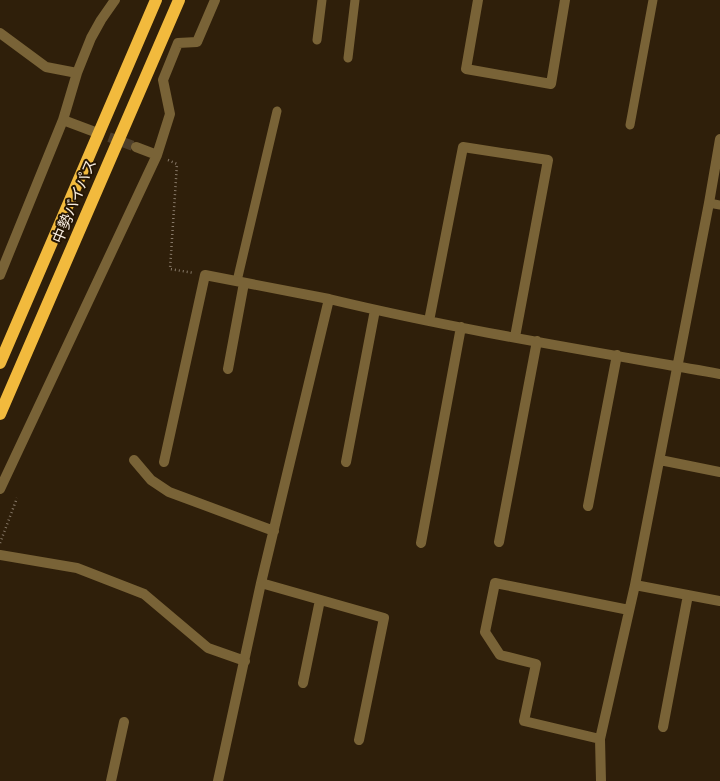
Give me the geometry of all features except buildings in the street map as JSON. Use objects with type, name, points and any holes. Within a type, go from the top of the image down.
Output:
[{"type":"highway","name":"中勢バイパス","points":[[0,363],[156,0]]},
{"type":"highway","name":"中勢バイパス","points":[[0,414],[179,0]]},
{"type":"street","points":[[0,275],[63,120],[77,73],[91,38],[115,0]]},
{"type":"street","points":[[0,489],[156,155],[170,114],[163,80],[178,44],[197,42],[215,0]]},
{"type":"street","points":[[478,0],[466,69],[551,84],[565,0]]},
{"type":"street","points":[[0,33],[46,67],[77,73]]},
{"type":"street","points":[[63,120],[95,132]]},
{"type":"street","points":[[601,781],[600,739],[635,585],[660,460],[720,139]]},
{"type":"street","points":[[136,147],[156,155]]},
{"type":"street","points":[[429,321],[463,147],[548,160],[514,337]]},
{"type":"street","points":[[164,462],[205,275],[330,299],[429,321],[720,374]]},
{"type":"street","points":[[228,369],[240,282]]},
{"type":"street","points":[[218,781],[261,583],[330,299]]},
{"type":"street","points":[[346,462],[375,310]]},
{"type":"street","points":[[421,543],[461,327]]},
{"type":"street","points":[[499,542],[537,341]]},
{"type":"street","points":[[588,506],[617,355]]},
{"type":"street","points":[[134,460],[151,480],[169,492],[274,531]]},
{"type":"street","points":[[660,460],[720,472]]},
{"type":"street","points":[[0,555],[77,568],[144,594],[208,648],[245,661]]},
{"type":"street","points":[[261,583],[384,618],[359,740]]},
{"type":"street","points":[[600,739],[524,720],[536,664],[500,655],[485,632],[495,583],[629,610]]},
{"type":"street","points":[[635,585],[720,601]]},
{"type":"street","points":[[663,727],[688,595]]},
{"type":"street","points":[[303,683],[320,600]]},
{"type":"street","points":[[111,781],[124,722]]},
{"type":"lane","points":[[317,40],[322,0]]},
{"type":"lane","points":[[348,58],[355,0]]},
{"type":"lane","points":[[630,125],[653,0]]},
{"type":"lane","points":[[240,282],[277,111]]},
{"type":"lane","points":[[709,203],[720,205]]},
{"type":"path","points":[[156,155],[177,164],[170,269],[205,275]]},
{"type":"path","points":[[0,543],[17,498]]},
{"type":"tunnel","points":[[95,132],[136,147]]}]
